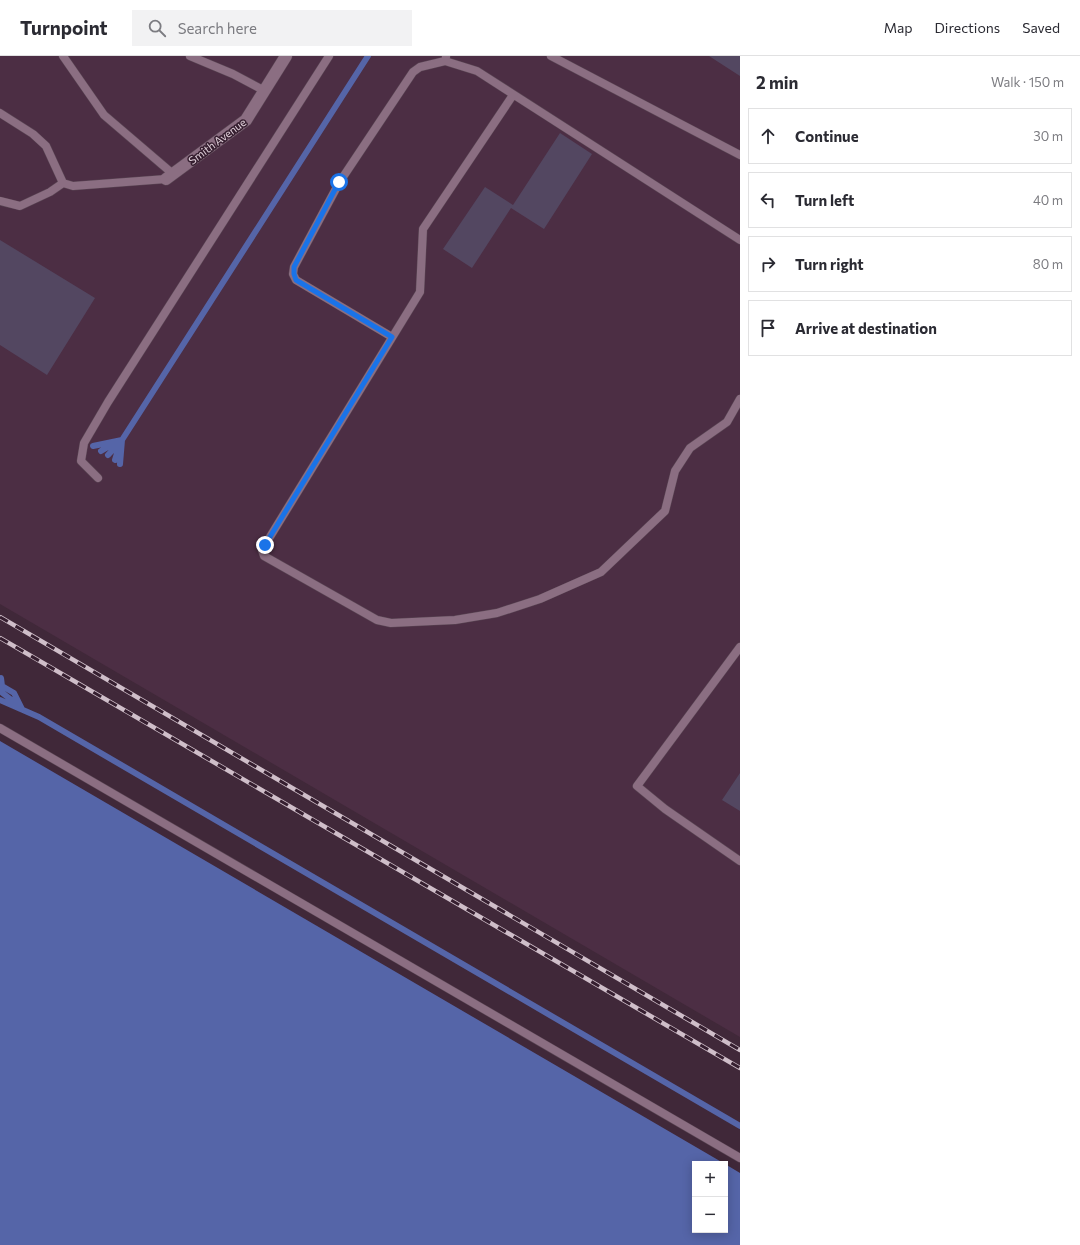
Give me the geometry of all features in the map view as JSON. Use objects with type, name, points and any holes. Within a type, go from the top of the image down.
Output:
[{"type":"street","name":"Smith Avenue","points":[[169,176],[246,120],[286,56]]},
{"type":"lane","points":[[63,56],[104,115],[169,176]]},
{"type":"lane","points":[[190,56],[233,74],[265,91]]},
{"type":"lane","points":[[98,478],[81,461],[84,443],[108,402],[330,56]]},
{"type":"lane","points":[[551,56],[740,155]]},
{"type":"lane","points":[[392,337],[296,280],[294,267],[339,182],[414,72],[420,67],[446,59],[477,71],[740,240]]},
{"type":"lane","points":[[513,95],[422,229],[420,292],[262,550],[264,556],[377,620],[392,623],[455,620],[497,613],[540,599],[601,572],[665,511],[675,471],[690,448],[727,422],[740,399]]},
{"type":"lane","points":[[0,113],[33,134],[46,146],[63,183],[73,186],[169,176]]},
{"type":"lane","points":[[0,201],[20,206],[50,192],[63,183]]},
{"type":"lane","points":[[740,647],[637,786],[665,809],[740,861]]},
{"type":"lane","points":[[0,728],[740,1158]]},
{"type":"shaded area","points":[[0,56],[740,56],[740,1037],[0,604]]},
{"type":"water","points":[[0,741],[720,1161],[692,1161],[692,1233],[728,1233],[728,1166],[740,1173],[740,1245],[0,1245]]},
{"type":"building","points":[[709,56],[740,56],[740,76]]},
{"type":"building","points":[[560,133],[592,154],[544,229],[511,208],[472,268],[443,249],[485,187],[513,205]]},
{"type":"building","points":[[0,240],[95,298],[47,375],[0,345]]},
{"type":"building","points":[[740,773],[740,811],[722,800]]},
{"type":"waterway","points":[[108,455],[122,440],[368,56]]},
{"type":"waterway","points":[[93,446],[122,440]]},
{"type":"waterway","points":[[120,464],[122,440]]},
{"type":"waterway","points":[[101,451],[113,444]]},
{"type":"waterway","points":[[115,460],[119,447]]},
{"type":"waterway","points":[[1,678],[2,686],[14,693],[22,709]]},
{"type":"waterway","points":[[0,691],[18,705]]},
{"type":"waterway","points":[[0,700],[39,717],[740,1126]]},
{"type":"railway","points":[[0,617],[740,1050]]},
{"type":"railway","points":[[0,638],[740,1068]]},
{"type":"route","points":[[265,545],[392,337],[296,280],[294,267],[339,182]]}]
